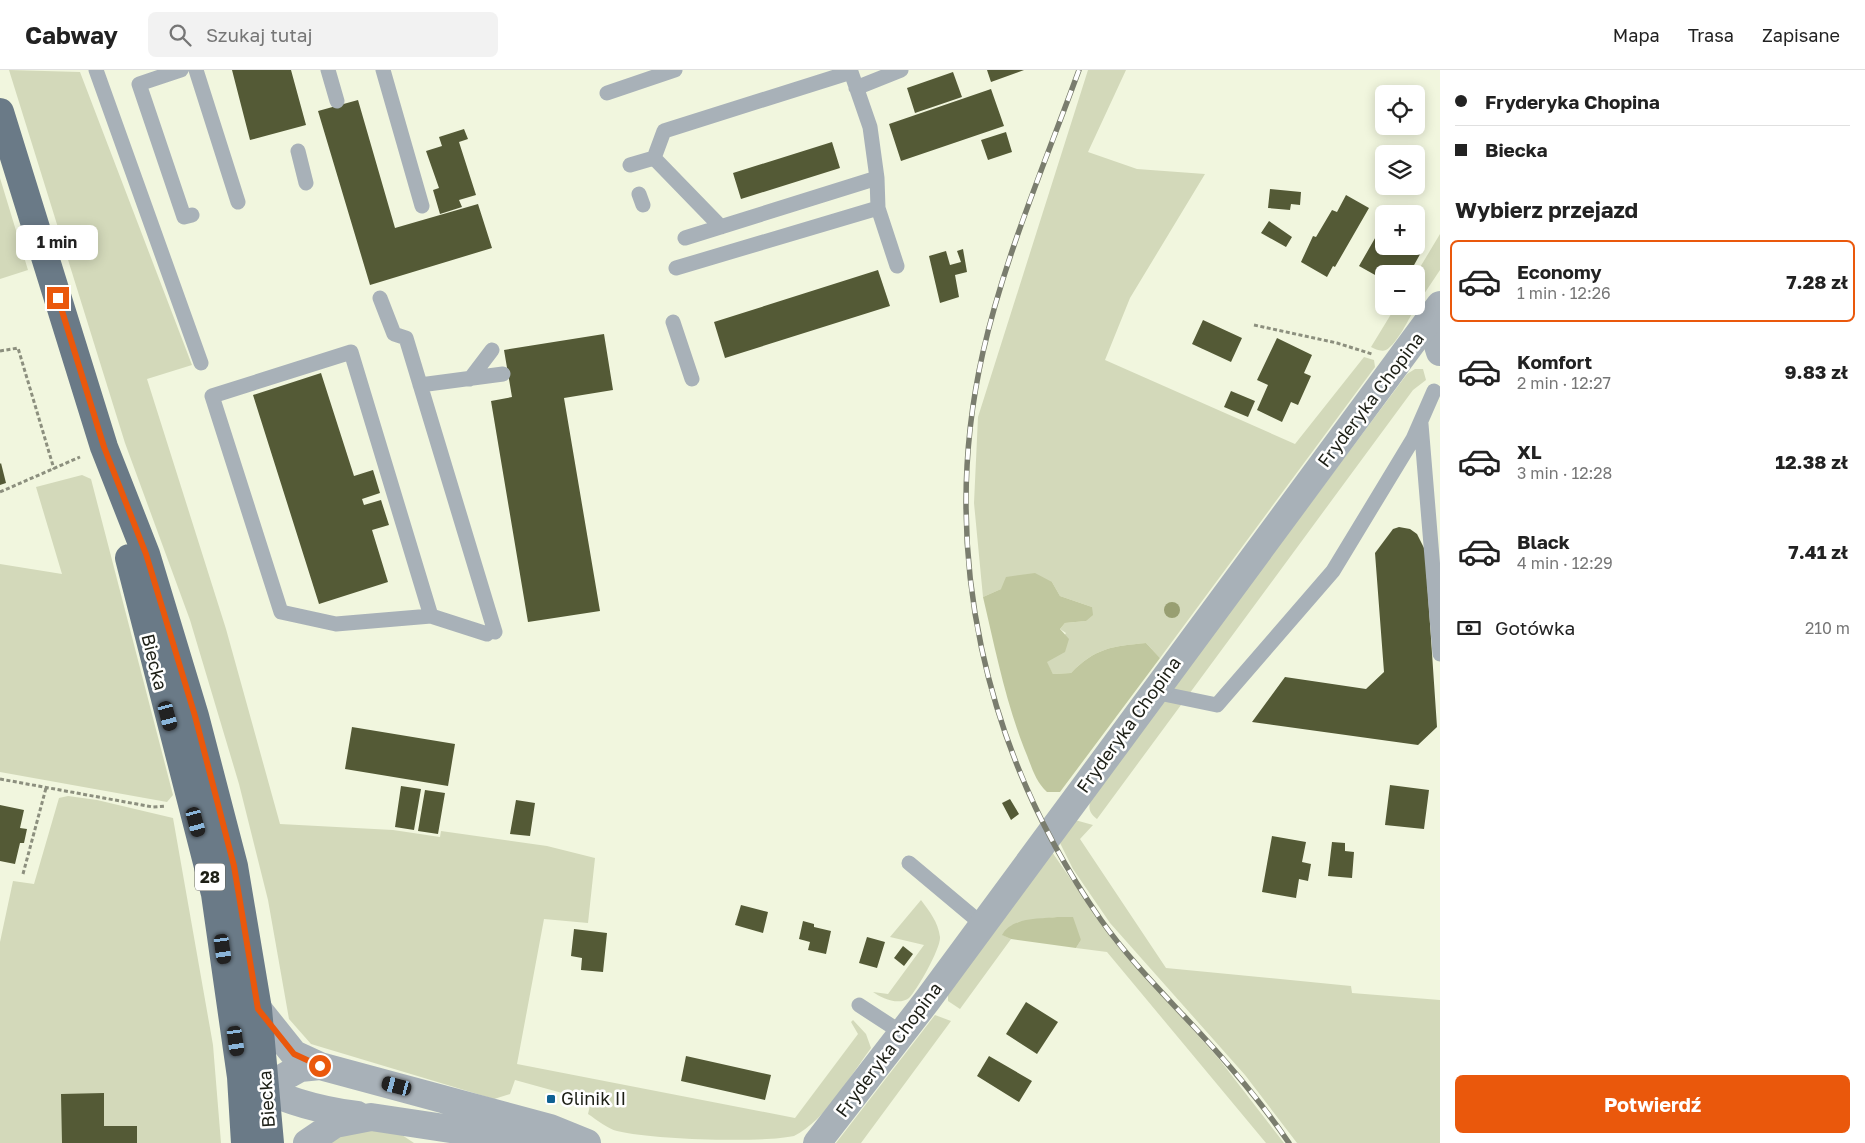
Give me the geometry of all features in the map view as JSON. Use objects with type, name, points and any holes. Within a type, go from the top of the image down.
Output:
[{"type":"main road","name":"Biecka","points":[[0,112],[104,447],[146,554],[195,716],[234,866],[258,1009],[267,1092],[270,1143]]},
{"type":"main road","name":"Biecka","points":[[104,447],[143,616],[215,894],[241,1077],[245,1131]]},
{"type":"street","points":[[1435,313],[1440,352]]},
{"type":"street","name":"Fryderyka Chopina","points":[[817,1143],[983,925],[1435,313]]},
{"type":"street","points":[[258,1009],[294,1054],[320,1066],[550,1128],[586,1143]]},
{"type":"street","points":[[245,1131],[267,1092],[300,1068],[320,1066]]},
{"type":"street","points":[[241,1077],[267,1092],[323,1110],[371,1117],[461,1137],[544,1143]]},
{"type":"street","points":[[307,1143],[335,1124],[371,1117]]},
{"type":"lane","points":[[96,70],[201,364]]},
{"type":"lane","points":[[181,70],[139,84],[184,217],[192,215]]},
{"type":"lane","points":[[196,70],[238,202]]},
{"type":"lane","points":[[328,70],[337,100]]},
{"type":"lane","points":[[383,70],[422,206]]},
{"type":"lane","points":[[607,93],[676,70]]},
{"type":"lane","points":[[856,88],[901,70]]},
{"type":"lane","points":[[654,158],[664,131],[851,72],[870,127],[878,178],[878,208],[897,266]]},
{"type":"lane","points":[[298,151],[306,183]]},
{"type":"lane","points":[[630,165],[654,158]]},
{"type":"lane","points":[[654,158],[721,227]]},
{"type":"lane","points":[[685,238],[878,178]]},
{"type":"lane","points":[[676,268],[878,208]]},
{"type":"lane","points":[[380,298],[394,334],[406,338],[491,633],[431,616],[336,624],[281,612],[212,396],[351,352],[431,616]]},
{"type":"lane","points":[[673,322],[692,379]]},
{"type":"lane","points":[[470,379],[492,350]]},
{"type":"lane","points":[[420,385],[503,374]]},
{"type":"lane","points":[[1154,692],[1216,705],[1333,571],[1413,439],[1434,391]]},
{"type":"lane","points":[[1420,422],[1440,654]]},
{"type":"lane","points":[[909,864],[983,925]]},
{"type":"lane","points":[[859,1004],[902,1033]]},
{"type":"path","points":[[1254,325],[1350,347]]},
{"type":"path","points":[[0,351],[18,348],[54,469]]},
{"type":"path","points":[[0,492],[104,447]]},
{"type":"path","points":[[0,779],[153,807],[191,804]]},
{"type":"path","points":[[23,874],[46,788]]},
{"type":"green space","points":[[9,70],[80,72],[192,365],[147,379],[226,629],[280,824],[393,830],[440,837],[441,831],[547,846],[595,858],[588,923],[544,919],[517,1064],[795,1118],[858,1034],[851,1022],[853,1020],[866,1034],[871,1048],[827,1109],[806,1129],[794,1136],[734,1140],[656,1137],[617,1131],[588,1114],[591,1101],[515,1080],[510,1094],[494,1099],[311,1044],[289,1019],[268,900],[239,784],[190,620],[125,443]]},
{"type":"green space","points":[[1088,70],[1126,70],[1088,152],[1137,169],[1205,174],[1130,298],[1105,360],[1295,444],[1364,357],[1374,360],[1375,367],[1160,658],[1146,643],[1124,645],[1097,653],[1088,658],[1071,673],[1053,674],[1046,662],[1066,633],[1060,629],[1065,623],[1086,621],[1092,607],[1060,596],[1052,582],[1001,589],[983,597],[974,503],[978,417]]},
{"type":"green space","points":[[0,178],[28,270],[0,279]]},
{"type":"green space","points":[[1440,234],[1440,270],[1425,292],[1425,265],[1421,265]]},
{"type":"green space","points":[[1391,315],[1411,315],[1390,347],[1382,351],[1371,347]]},
{"type":"green space","points":[[1415,369],[1423,369],[1426,380],[1413,390],[1097,819],[1090,809],[1092,796],[1407,374]]},
{"type":"green space","points":[[82,475],[91,479],[173,795],[167,802],[0,772],[0,564],[62,574],[36,487]]},
{"type":"green space","points":[[1035,573],[1052,582],[1060,596],[1092,607],[1093,615],[1086,621],[1065,623],[1060,629],[1069,639],[1065,652],[1047,662],[1053,674],[1071,673],[1088,658],[1097,653],[1124,645],[1146,643],[1160,658],[1060,792],[1047,792],[1039,782],[1031,766],[1017,730],[1006,692],[983,597],[1001,589],[1006,577]]},
{"type":"green space","points":[[68,796],[97,800],[173,818],[213,1045],[221,1143],[0,1143],[0,942],[13,881],[34,884],[59,798]]},
{"type":"green space","points":[[1075,820],[1093,825],[1080,839],[1166,968],[1351,986],[1352,993],[1440,1000],[1440,1143],[1297,1143],[1245,1075],[1110,923],[1073,869],[1058,839]]},
{"type":"green space","points":[[1052,852],[1114,942],[1219,1059],[1284,1143],[1266,1143],[1107,952],[1076,948],[1081,940],[1057,917],[1018,922],[1003,935],[1011,939],[960,1009],[948,1001],[948,994]]},
{"type":"green space","points":[[921,900],[937,927],[940,937],[937,950],[923,978],[909,998],[900,1001],[885,999],[873,992],[888,994],[924,945],[890,937]]},
{"type":"green space","points":[[1073,917],[1081,940],[1076,948],[1011,939],[1002,935],[1006,929],[1019,922]]},
{"type":"green space","points":[[935,1015],[951,1021],[861,1143],[836,1143]]},
{"type":"green space","points":[[373,1128],[402,1135],[414,1143],[326,1143],[342,1134]]},
{"type":"building","points":[[232,70],[291,70],[306,125],[250,140]]},
{"type":"building","points":[[987,70],[1024,70],[991,82]]},
{"type":"building","points":[[953,72],[962,97],[915,113],[907,88]]},
{"type":"building","points":[[991,89],[1004,126],[901,161],[889,124]]},
{"type":"building","points":[[358,100],[395,228],[478,204],[492,248],[370,285],[318,111]]},
{"type":"building","points":[[464,129],[468,139],[459,142],[476,195],[459,200],[462,207],[440,214],[433,190],[439,188],[426,151],[442,146],[439,137]]},
{"type":"building","points":[[1006,132],[1012,152],[988,160],[981,140]]},
{"type":"building","points":[[832,142],[840,168],[741,199],[733,173]]},
{"type":"building","points":[[1270,189],[1301,192],[1300,205],[1291,204],[1290,210],[1268,208]]},
{"type":"building","points":[[1346,195],[1369,208],[1335,267],[1333,266],[1327,277],[1301,262],[1313,236],[1316,237],[1332,210],[1337,212]]},
{"type":"building","points":[[1269,221],[1292,237],[1286,247],[1261,233]]},
{"type":"building","points":[[1375,238],[1375,255],[1420,255],[1414,265],[1375,265],[1375,275],[1359,266]]},
{"type":"building","points":[[963,249],[967,272],[955,275],[959,297],[940,303],[929,256],[946,251],[950,265],[961,262],[957,251]]},
{"type":"building","points":[[878,270],[890,306],[725,358],[714,322]]},
{"type":"building","points":[[1203,320],[1242,338],[1231,362],[1192,344]]},
{"type":"building","points":[[604,334],[613,390],[564,398],[600,611],[528,622],[491,401],[512,397],[504,350]]},
{"type":"building","points":[[1277,338],[1312,355],[1304,373],[1311,376],[1298,405],[1291,402],[1282,422],[1257,410],[1268,385],[1257,380]]},
{"type":"building","points":[[321,373],[354,476],[373,470],[380,493],[362,499],[364,505],[381,500],[389,525],[372,530],[388,582],[319,604],[253,395]]},
{"type":"building","points":[[1231,391],[1255,401],[1248,417],[1224,407]]},
{"type":"building","points":[[0,464],[6,483],[0,485]]},
{"type":"building","points":[[1399,527],[1410,529],[1417,534],[1425,550],[1437,727],[1418,745],[1252,722],[1285,677],[1366,689],[1384,672],[1375,553],[1393,529]]},
{"type":"building","points":[[352,727],[455,744],[448,786],[345,769]]},
{"type":"building","points":[[1390,785],[1429,790],[1424,829],[1385,825]]},
{"type":"building","points":[[401,786],[421,789],[414,830],[395,827]]},
{"type":"building","points":[[425,790],[445,793],[438,834],[418,831]]},
{"type":"building","points":[[1010,799],[1019,814],[1011,820],[1002,803]]},
{"type":"building","points":[[516,800],[535,803],[530,836],[510,834]]},
{"type":"building","points":[[0,805],[24,810],[20,828],[27,829],[24,843],[20,843],[15,864],[0,861]]},
{"type":"building","points":[[1272,836],[1306,842],[1302,862],[1311,864],[1308,881],[1299,879],[1296,898],[1262,892]]},
{"type":"building","points":[[1332,842],[1345,843],[1345,851],[1354,852],[1352,878],[1328,876]]},
{"type":"building","points":[[741,905],[768,912],[763,933],[735,925]]},
{"type":"building","points":[[803,921],[814,924],[814,927],[831,931],[826,954],[808,950],[810,942],[799,939]]},
{"type":"building","points":[[574,929],[607,933],[603,972],[581,970],[582,958],[571,956]]},
{"type":"building","points":[[867,937],[885,942],[877,968],[859,963]]},
{"type":"building","points":[[903,946],[913,954],[904,966],[894,958]]},
{"type":"building","points":[[1026,1002],[1058,1022],[1037,1054],[1006,1034]]},
{"type":"building","points":[[686,1056],[771,1075],[765,1100],[681,1081]]},
{"type":"building","points":[[989,1056],[1032,1081],[1019,1102],[977,1076]]},
{"type":"building","points":[[104,1093],[104,1126],[137,1126],[137,1143],[62,1143],[61,1094]]},
{"type":"railway","points":[[1079,70],[1026,210],[1002,281],[983,352],[970,427],[966,501],[970,575],[982,648],[1001,720],[1027,789],[1061,856],[1101,920],[1120,945],[1239,1077],[1289,1143]]},
{"type":"place","name":"Glinik II","points":[[551,1099]]},
{"type":"route","points":[[58,298],[104,447],[146,554],[195,716],[234,866],[258,1009],[294,1054],[320,1066]]}]
